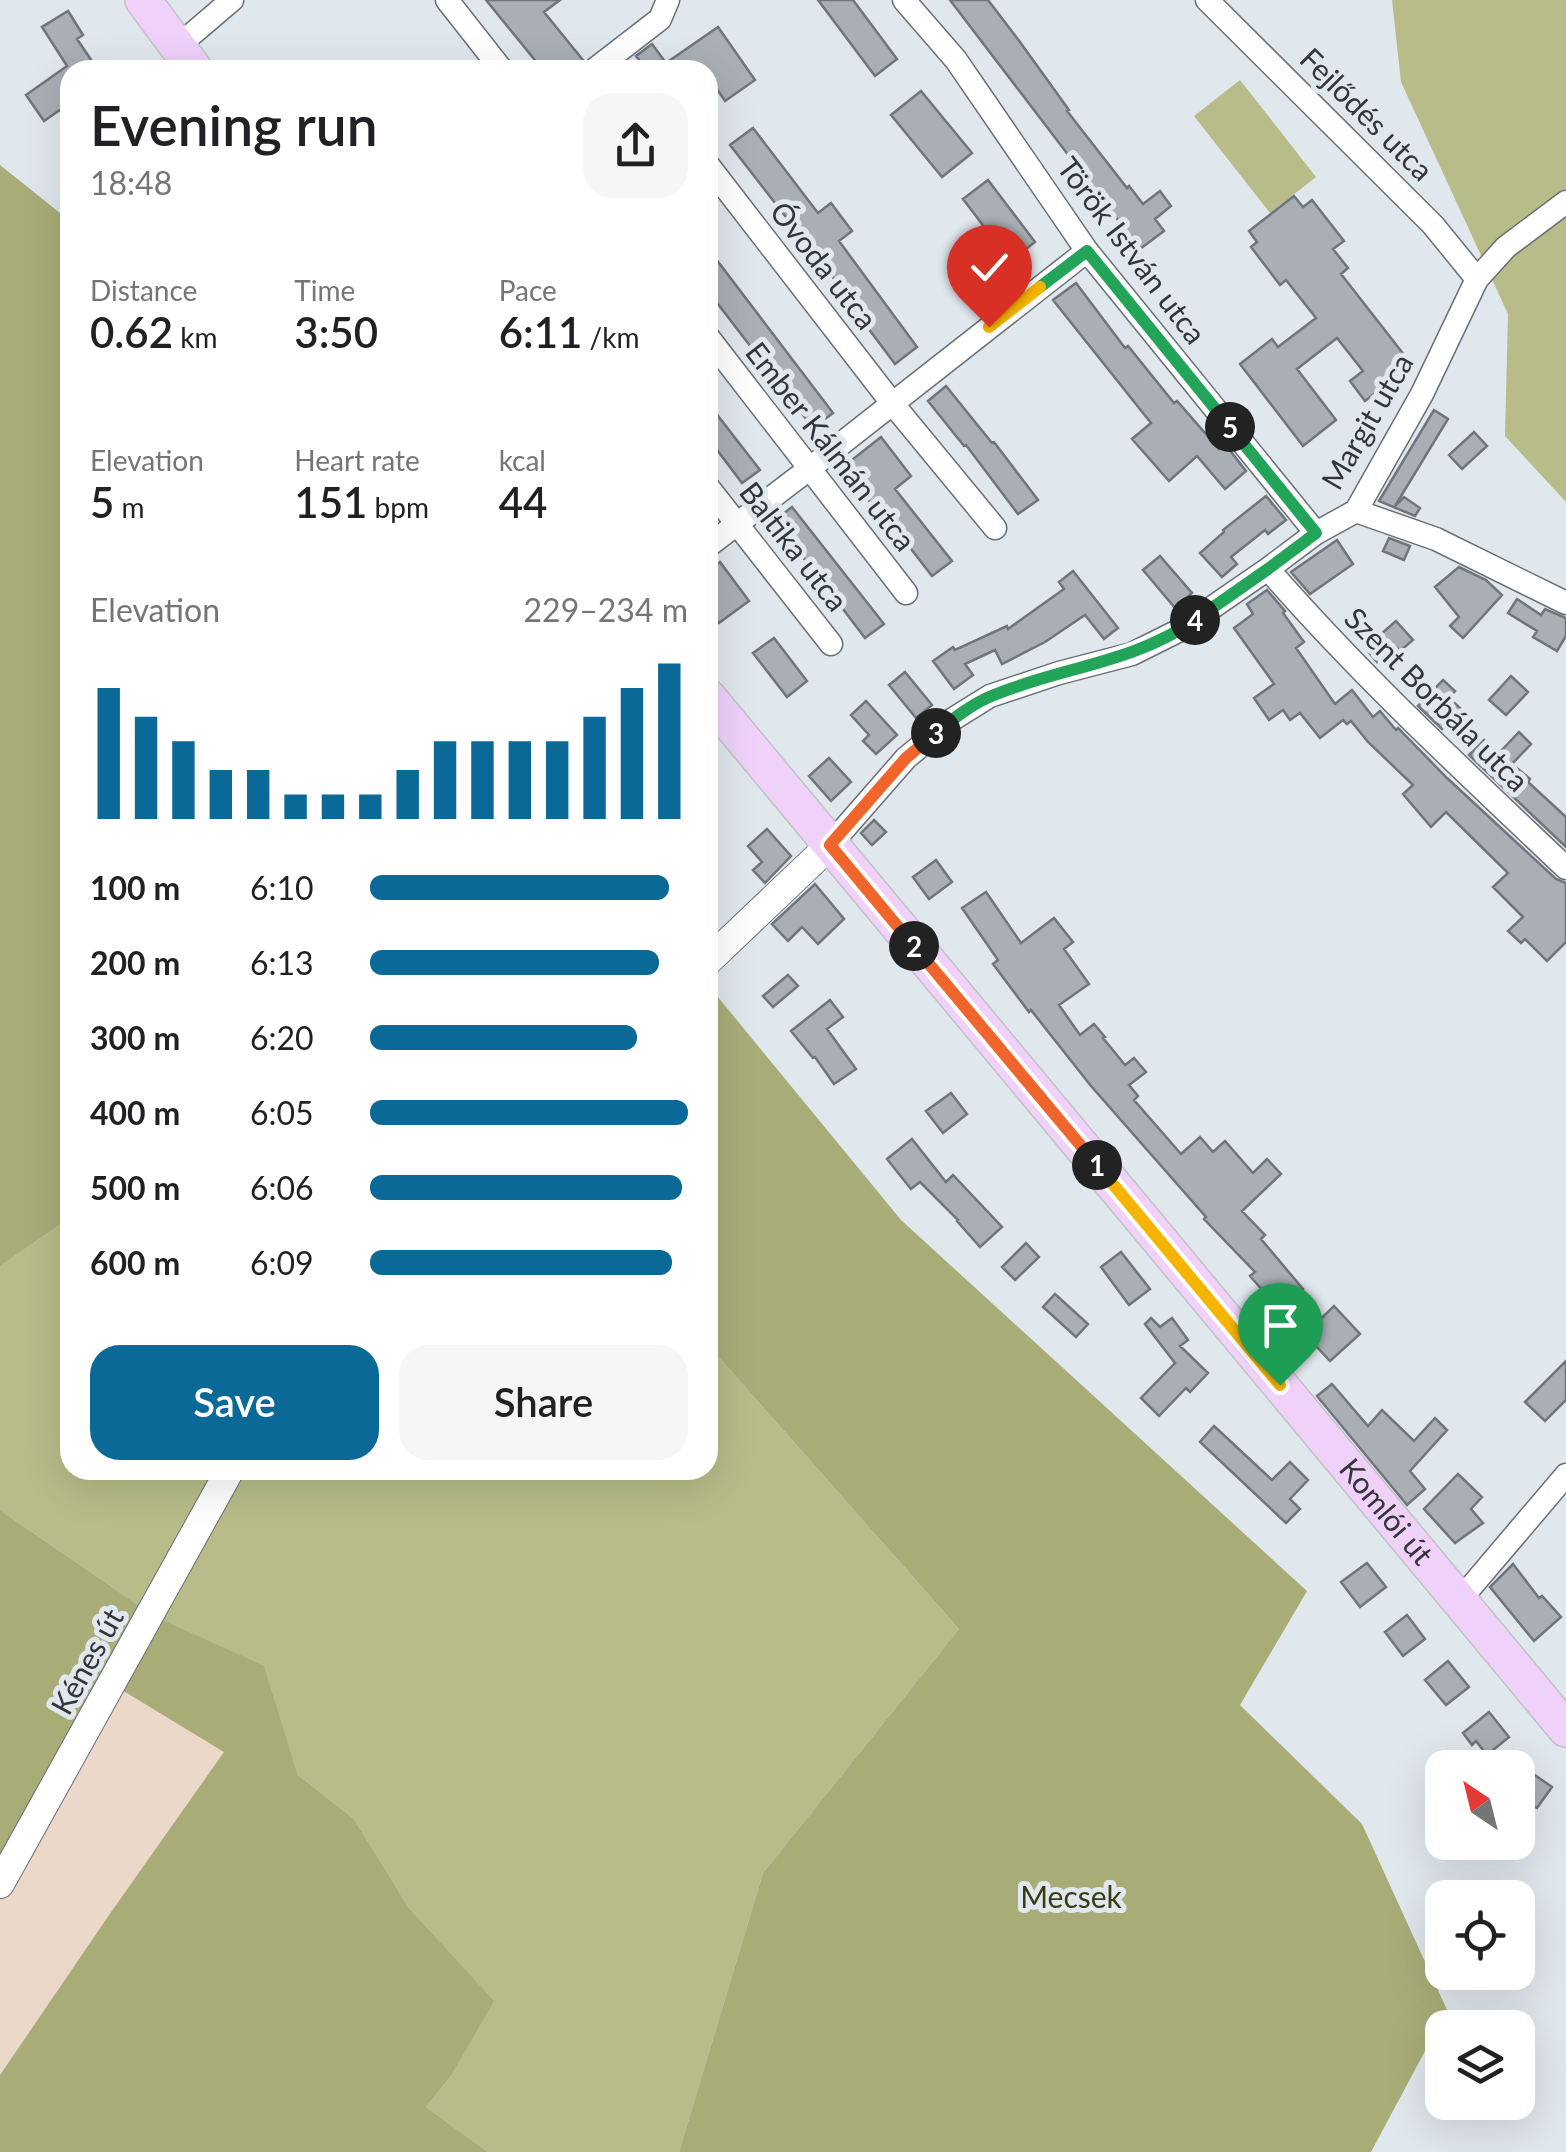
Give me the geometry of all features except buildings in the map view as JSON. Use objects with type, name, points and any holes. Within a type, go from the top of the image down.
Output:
[{"type":"main road","points":[[144,0],[186,58]]},
{"type":"main road","name":"Komlói út","points":[[718,710],[1566,1729]]},
{"type":"street","points":[[186,58],[232,0]]},
{"type":"street","points":[[447,0],[494,60]]},
{"type":"street","points":[[628,60],[660,19],[668,0]]},
{"type":"street","name":"Török István utca","points":[[904,0],[956,60],[1087,251],[1316,533]]},
{"type":"street","name":"Fejlődés utca","points":[[1207,0],[1433,224],[1477,278]]},
{"type":"street","name":"Óvoda utca","points":[[718,179],[892,404],[995,528]]},
{"type":"street","name":"Margit utca","points":[[830,845],[906,758],[953,719],[990,696],[1132,654],[1178,631],[1316,533],[1356,511],[1422,394],[1477,278],[1506,248],[1566,202]]},
{"type":"street","points":[[718,538],[1087,251]]},
{"type":"street","name":"Ember Kálmán utca","points":[[718,350],[906,593]]},
{"type":"street","name":"Baltika utca","points":[[718,500],[831,644]]},
{"type":"street","points":[[1356,511],[1436,539],[1566,603]]},
{"type":"street","name":"Szent Borbála utca","points":[[1268,569],[1390,701],[1566,868]]},
{"type":"street","points":[[718,951],[830,845]]},
{"type":"street","points":[[1459,1601],[1566,1475]]},
{"type":"street","name":"Kénes út","points":[[0,1884],[224,1480]]},
{"type":"shaded area","points":[[112,1683],[225,1752],[0,2075],[0,1861]]},
{"type":"green space","points":[[1392,0],[1566,0],[1566,502],[1505,436],[1508,314],[1401,82]]},
{"type":"green space","points":[[1240,80],[1316,177],[1270,213],[1194,116]]},
{"type":"green space","points":[[0,165],[60,213],[60,1225],[0,1266]]},
{"type":"green space","name":"Mecsek","points":[[718,997],[901,1220],[1307,1591],[1240,1705],[1362,1824],[1425,1962],[1425,1990],[1438,1990],[1447,2010],[1425,2010],[1425,2051],[1371,2152],[679,2152],[763,1873],[959,1629],[718,1356]]},
{"type":"green space","points":[[60,1225],[60,1480],[718,1480],[718,1356],[959,1629],[763,1873],[679,2152],[488,2152],[426,2107],[451,2076],[493,2001],[409,1908],[354,1819],[298,1775],[264,1667],[154,1616],[0,1510],[0,1266]]},
{"type":"green space","points":[[0,1510],[154,1616],[264,1666],[298,1775],[354,1819],[409,1908],[494,2001],[451,2076],[426,2107],[488,2152],[0,2152],[0,2075],[224,1752],[112,1684],[0,1861]]},
{"type":"route","points":[[989,327],[1087,251],[1316,533],[1178,631],[1132,654],[990,696],[953,719],[906,758],[830,845],[1280,1385]]}]
